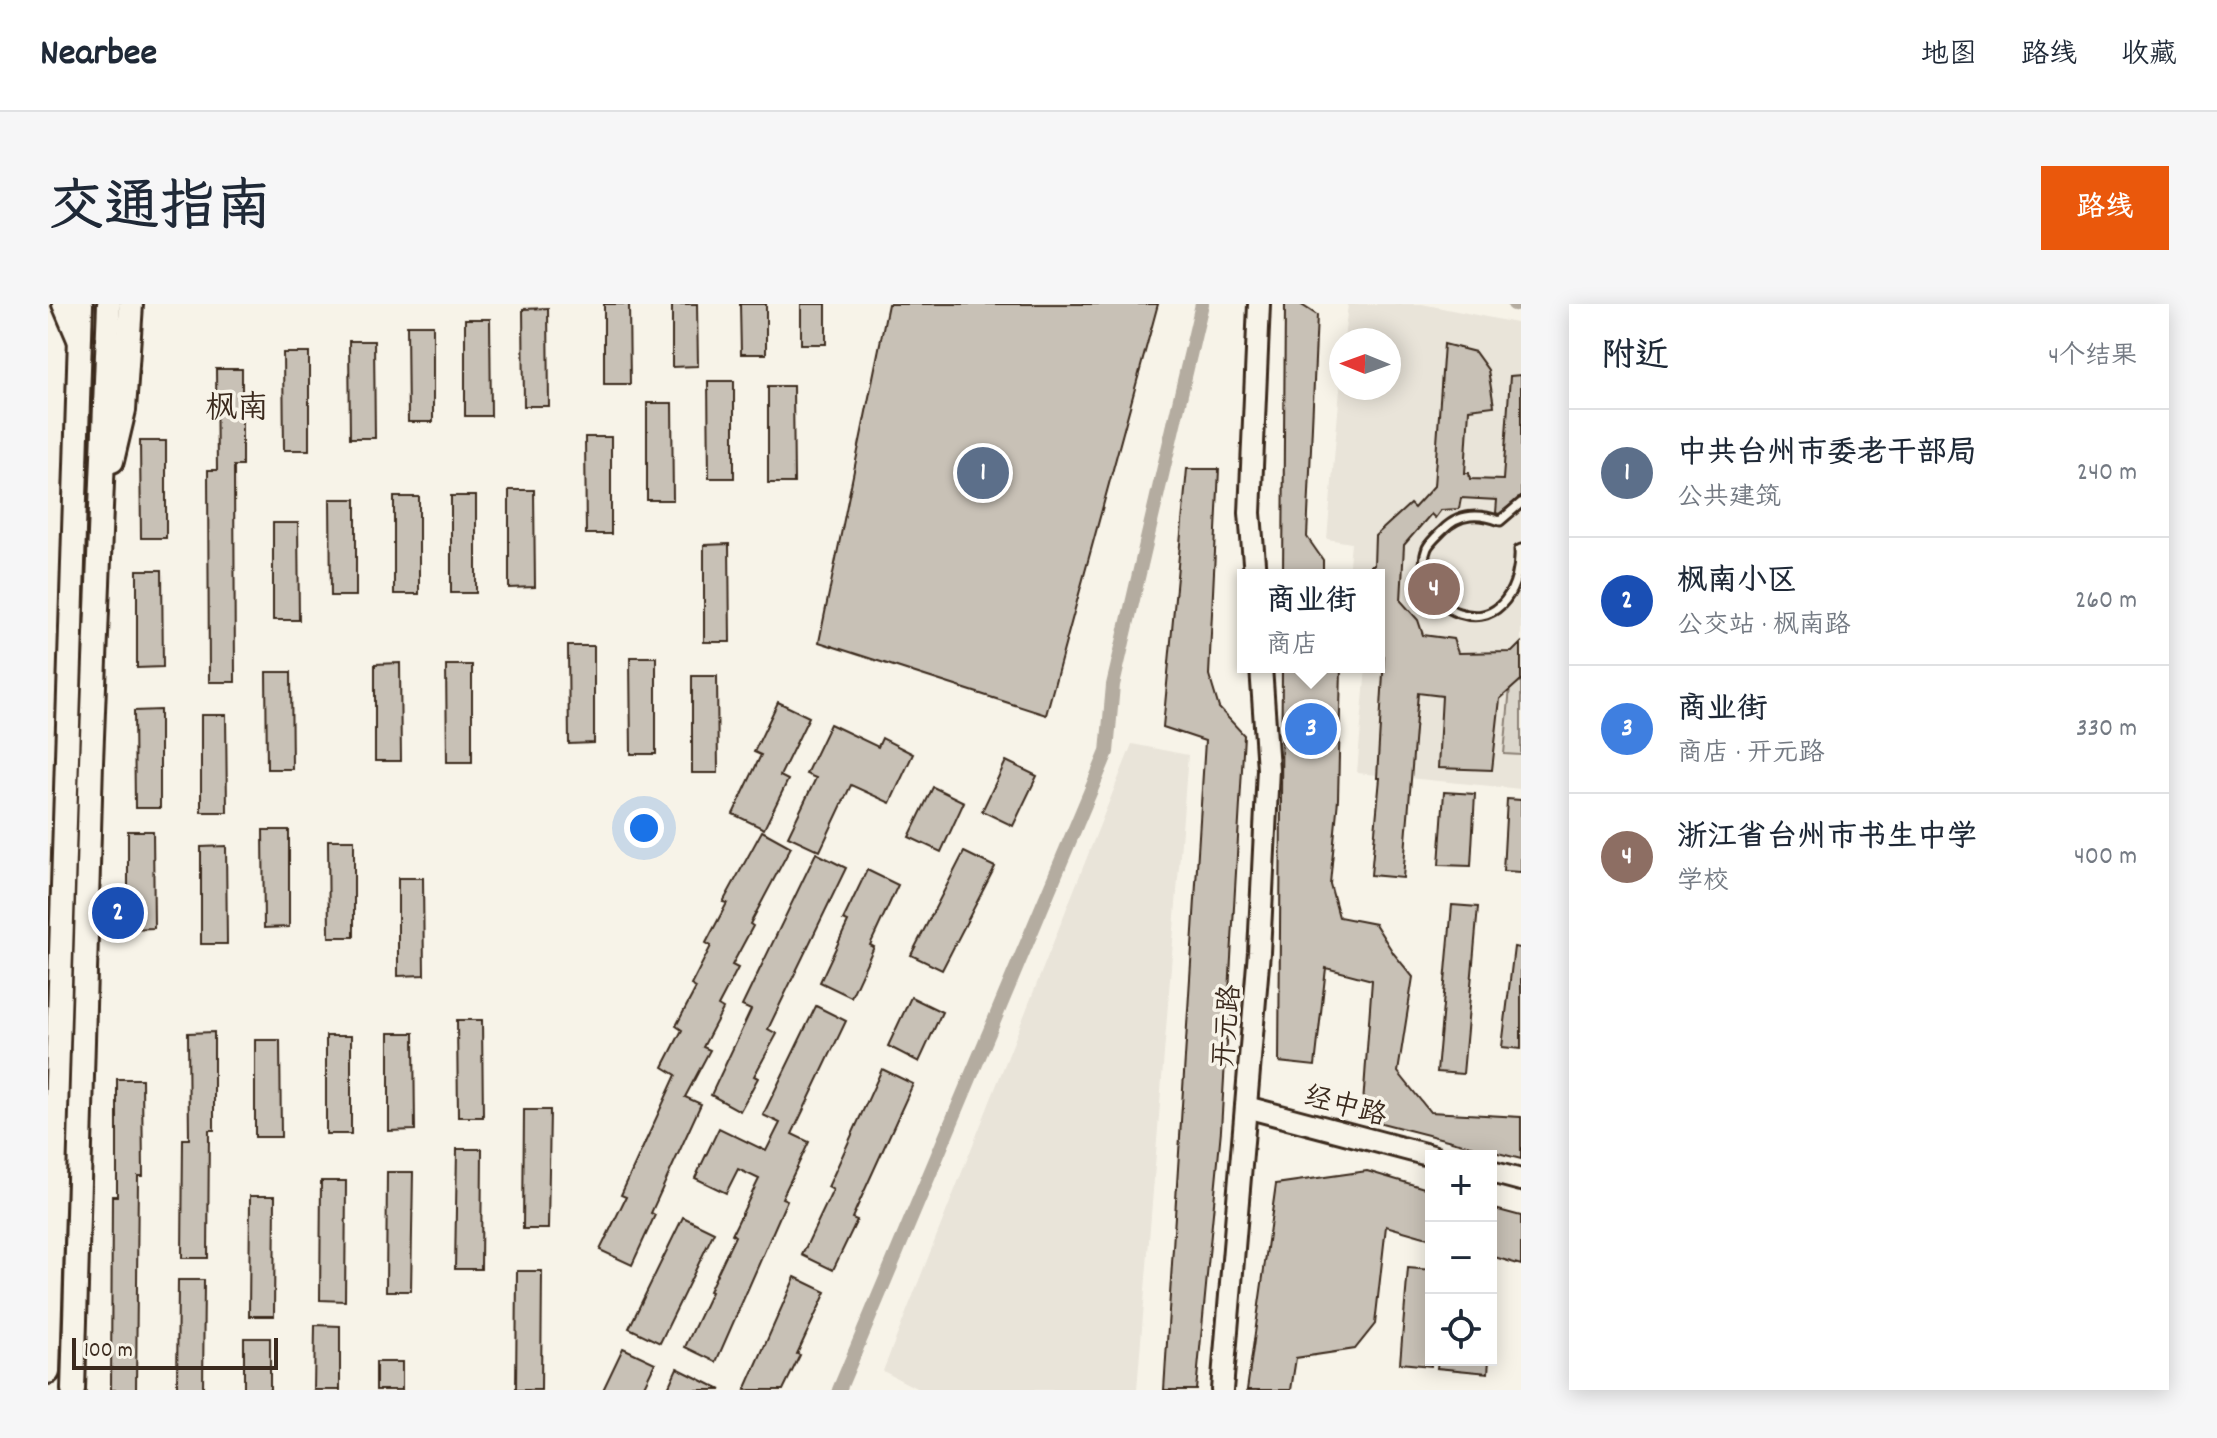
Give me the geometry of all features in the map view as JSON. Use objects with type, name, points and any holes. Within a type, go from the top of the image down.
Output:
[{"type":"main road","points":[[63,304],[80,344]]},
{"type":"main road","points":[[48,1372],[81,304]]},
{"type":"main road","points":[[73,1390],[109,304]]},
{"type":"main road","points":[[101,488],[116,450],[124,410],[131,304]]},
{"type":"main road","points":[[1255,569],[1250,513],[1259,304]]},
{"type":"main road","name":"开元路","points":[[1222,1390],[1259,952],[1268,769],[1261,673]]},
{"type":"main road","name":"经中路","points":[[1246,1107],[1425,1154]]},
{"type":"main road","points":[[1497,1174],[1521,1180]]},
{"type":"lane","points":[[1521,503],[1500,521],[1485,515],[1466,515],[1447,526],[1428,546],[1423,568],[1431,588],[1446,606],[1459,613],[1476,615],[1499,608],[1517,584],[1521,549]]},
{"type":"shaded area","points":[[1348,304],[1422,304],[1521,324],[1521,789],[1357,773],[1365,673],[1385,673],[1385,569],[1349,569],[1351,543],[1327,539],[1339,400],[1401,400],[1401,328],[1345,328]]},
{"type":"shaded area","points":[[1511,676],[1521,677],[1521,755],[1504,754]]},
{"type":"shaded area","points":[[1132,744],[1188,755],[1137,1390],[920,1390],[883,1371]]},
{"type":"building","points":[[604,304],[629,304],[630,384],[604,384]]},
{"type":"building","points":[[672,304],[697,304],[698,366],[672,367]]},
{"type":"building","points":[[740,304],[766,304],[766,354],[741,354]]},
{"type":"building","points":[[801,304],[826,304],[826,344],[801,344]]},
{"type":"building","points":[[888,304],[1158,304],[1046,715],[819,642]]},
{"type":"building","points":[[1285,304],[1300,304],[1317,315],[1307,537],[1323,560],[1323,569],[1283,569]]},
{"type":"building","points":[[548,308],[549,406],[524,406],[523,309]]},
{"type":"building","points":[[465,319],[490,319],[491,416],[465,416]]},
{"type":"building","points":[[407,325],[433,325],[433,422],[408,422]]},
{"type":"building","points":[[349,341],[374,341],[375,438],[350,438]]},
{"type":"building","points":[[1444,344],[1475,352],[1488,370],[1494,406],[1469,409],[1465,473],[1469,473],[1470,479],[1503,480],[1510,376],[1521,375],[1521,497],[1499,514],[1496,513],[1497,500],[1461,498],[1459,509],[1441,510],[1435,518],[1431,514],[1404,545],[1401,601],[1418,620],[1423,635],[1453,639],[1458,653],[1512,652],[1521,643],[1521,680],[1500,699],[1492,770],[1438,768],[1442,696],[1418,693],[1403,878],[1371,875],[1385,673],[1385,569],[1371,569],[1374,565],[1375,536],[1410,504],[1414,508],[1434,486]]},
{"type":"building","points":[[283,353],[309,353],[309,450],[284,450]]},
{"type":"building","points":[[216,369],[242,369],[242,466],[234,466],[235,682],[209,682],[208,470],[217,470]]},
{"type":"building","points":[[708,381],[734,381],[734,478],[709,478]]},
{"type":"building","points":[[768,386],[793,386],[794,483],[768,483]]},
{"type":"building","points":[[647,403],[672,403],[673,500],[647,500]]},
{"type":"building","points":[[585,437],[611,437],[611,534],[586,534]]},
{"type":"building","points":[[140,441],[166,441],[166,538],[141,538]]},
{"type":"building","points":[[1187,469],[1219,469],[1209,675],[1219,708],[1244,735],[1221,1130],[1196,1390],[1164,1390],[1205,741],[1163,727]]},
{"type":"building","points":[[509,490],[534,490],[535,587],[509,588]]},
{"type":"building","points":[[451,496],[476,496],[476,593],[451,593]]},
{"type":"building","points":[[394,497],[419,497],[419,594],[394,594]]},
{"type":"building","points":[[330,499],[356,499],[356,596],[331,596]]},
{"type":"building","points":[[273,523],[298,523],[299,620],[273,620]]},
{"type":"building","points":[[729,544],[730,642],[704,642],[704,545]]},
{"type":"building","points":[[137,570],[162,570],[163,667],[137,668]]},
{"type":"building","points":[[568,646],[594,646],[594,743],[569,744]]},
{"type":"building","points":[[630,657],[656,657],[656,754],[631,754]]},
{"type":"building","points":[[400,663],[401,761],[375,761],[375,664]]},
{"type":"building","points":[[446,665],[472,665],[472,762],[447,762]]},
{"type":"building","points":[[266,672],[291,672],[292,769],[267,769]]},
{"type":"building","points":[[1282,673],[1341,673],[1338,799],[1330,884],[1339,917],[1375,924],[1413,977],[1398,1072],[1430,1112],[1521,1117],[1521,1159],[1497,1153],[1497,1150],[1486,1150],[1362,1118],[1372,980],[1326,968],[1315,1066],[1279,1062]]},
{"type":"building","points":[[692,676],[717,676],[718,773],[692,773]]},
{"type":"building","points":[[778,702],[809,717],[780,776],[788,780],[764,829],[733,814],[761,755],[754,752]]},
{"type":"building","points":[[160,710],[160,808],[135,808],[134,711]]},
{"type":"building","points":[[201,715],[226,715],[227,812],[201,812]]},
{"type":"building","points":[[830,724],[878,747],[882,738],[913,754],[890,803],[851,785],[820,851],[788,836],[816,778],[806,774]]},
{"type":"building","points":[[1006,761],[1037,776],[1013,826],[982,811]]},
{"type":"building","points":[[933,787],[964,802],[941,852],[909,837]]},
{"type":"building","points":[[1444,792],[1475,794],[1471,866],[1439,865]]},
{"type":"building","points":[[1507,799],[1521,800],[1521,872],[1503,871]]},
{"type":"building","points":[[263,830],[289,830],[289,927],[264,928]]},
{"type":"building","points":[[128,831],[153,831],[154,928],[128,929]]},
{"type":"building","points":[[762,831],[791,847],[732,965],[738,968],[718,1006],[723,1009],[703,1047],[710,1050],[685,1097],[701,1104],[651,1213],[655,1215],[632,1265],[600,1250],[626,1197],[621,1195],[676,1075],[663,1067],[682,1030],[676,1026],[696,988],[691,985],[711,946],[706,943],[727,903],[723,902]]},
{"type":"building","points":[[328,840],[354,840],[354,937],[329,937]]},
{"type":"building","points":[[226,846],[227,944],[201,944],[201,847]]},
{"type":"building","points":[[964,852],[995,867],[942,970],[911,955]]},
{"type":"building","points":[[816,853],[846,868],[768,1029],[777,1034],[754,1076],[758,1078],[740,1111],[711,1095],[751,1010],[742,1006]]},
{"type":"building","points":[[867,870],[898,885],[870,945],[874,947],[851,997],[820,982],[848,922],[843,920]]},
{"type":"building","points":[[398,878],[423,878],[424,975],[398,976]]},
{"type":"building","points":[[1452,905],[1478,907],[1463,1074],[1437,1072]]},
{"type":"building","points":[[1514,947],[1521,948],[1521,1049],[1502,1047]]},
{"type":"building","points":[[911,997],[942,1012],[919,1062],[888,1046]]},
{"type":"building","points":[[816,1006],[846,1021],[792,1134],[809,1142],[782,1198],[787,1200],[716,1362],[685,1347],[735,1236],[732,1234],[759,1179],[738,1169],[726,1193],[695,1178],[719,1128],[766,1151],[780,1123],[763,1115]]},
{"type":"building","points":[[457,1020],[482,1020],[483,1117],[458,1117]]},
{"type":"building","points":[[214,1032],[214,1130],[209,1130],[208,1258],[182,1258],[183,1139],[189,1139],[188,1033]]},
{"type":"building","points":[[389,1033],[414,1033],[415,1130],[389,1131]]},
{"type":"building","points":[[326,1036],[351,1036],[351,1134],[326,1134]]},
{"type":"building","points":[[255,1040],[280,1040],[281,1137],[255,1137]]},
{"type":"building","points":[[882,1069],[913,1084],[852,1218],[857,1220],[833,1270],[802,1255],[833,1190],[828,1187]]},
{"type":"building","points":[[117,1079],[142,1079],[143,1176],[138,1176],[136,1390],[111,1390],[112,1196],[117,1196]]},
{"type":"building","points":[[524,1110],[550,1110],[548,1229],[523,1229]]},
{"type":"building","points":[[457,1149],[482,1149],[481,1269],[455,1269]]},
{"type":"building","points":[[1367,1171],[1425,1188],[1425,1237],[1386,1226],[1375,1324],[1355,1349],[1296,1358],[1291,1390],[1247,1390],[1276,1184]]},
{"type":"building","points":[[387,1172],[413,1172],[411,1291],[386,1291]]},
{"type":"building","points":[[321,1181],[346,1181],[345,1301],[320,1300]]},
{"type":"building","points":[[250,1196],[275,1196],[274,1316],[249,1316]]},
{"type":"building","points":[[1497,1210],[1521,1216],[1521,1265],[1497,1258]]},
{"type":"building","points":[[683,1217],[714,1232],[660,1343],[629,1328]]},
{"type":"building","points":[[1408,1268],[1425,1269],[1425,1365],[1400,1363]]},
{"type":"building","points":[[517,1271],[542,1271],[541,1390],[516,1390]]},
{"type":"building","points":[[795,1277],[826,1292],[797,1354],[800,1355],[783,1390],[745,1390]]},
{"type":"building","points":[[178,1280],[204,1280],[203,1390],[177,1390]]},
{"type":"building","points":[[315,1325],[340,1326],[340,1390],[314,1390]]},
{"type":"building","points":[[244,1338],[270,1338],[270,1390],[244,1390]]},
{"type":"building","points":[[623,1348],[655,1363],[642,1390],[603,1390]]},
{"type":"building","points":[[376,1362],[402,1362],[402,1390],[376,1390]]},
{"type":"building","points":[[1437,1366],[1489,1366],[1488,1373]]},
{"type":"building","points":[[677,1368],[721,1390],[667,1390]]},
{"type":"waterway","points":[[839,1390],[1107,752],[1113,685],[1202,304]]},
{"type":"waterway","points":[[1514,304],[1521,305]]},
{"type":"place","name":"中共台州市委老干部局","points":[[983,473]]},
{"type":"place","name":"浙江省台州市书生中学","points":[[1434,589]]},
{"type":"place","name":"商业街","points":[[1311,729]]},
{"type":"place","name":"枫南小区","points":[[118,913]]},
{"type":"district","name":"枫南","points":[[237,406]]}]
